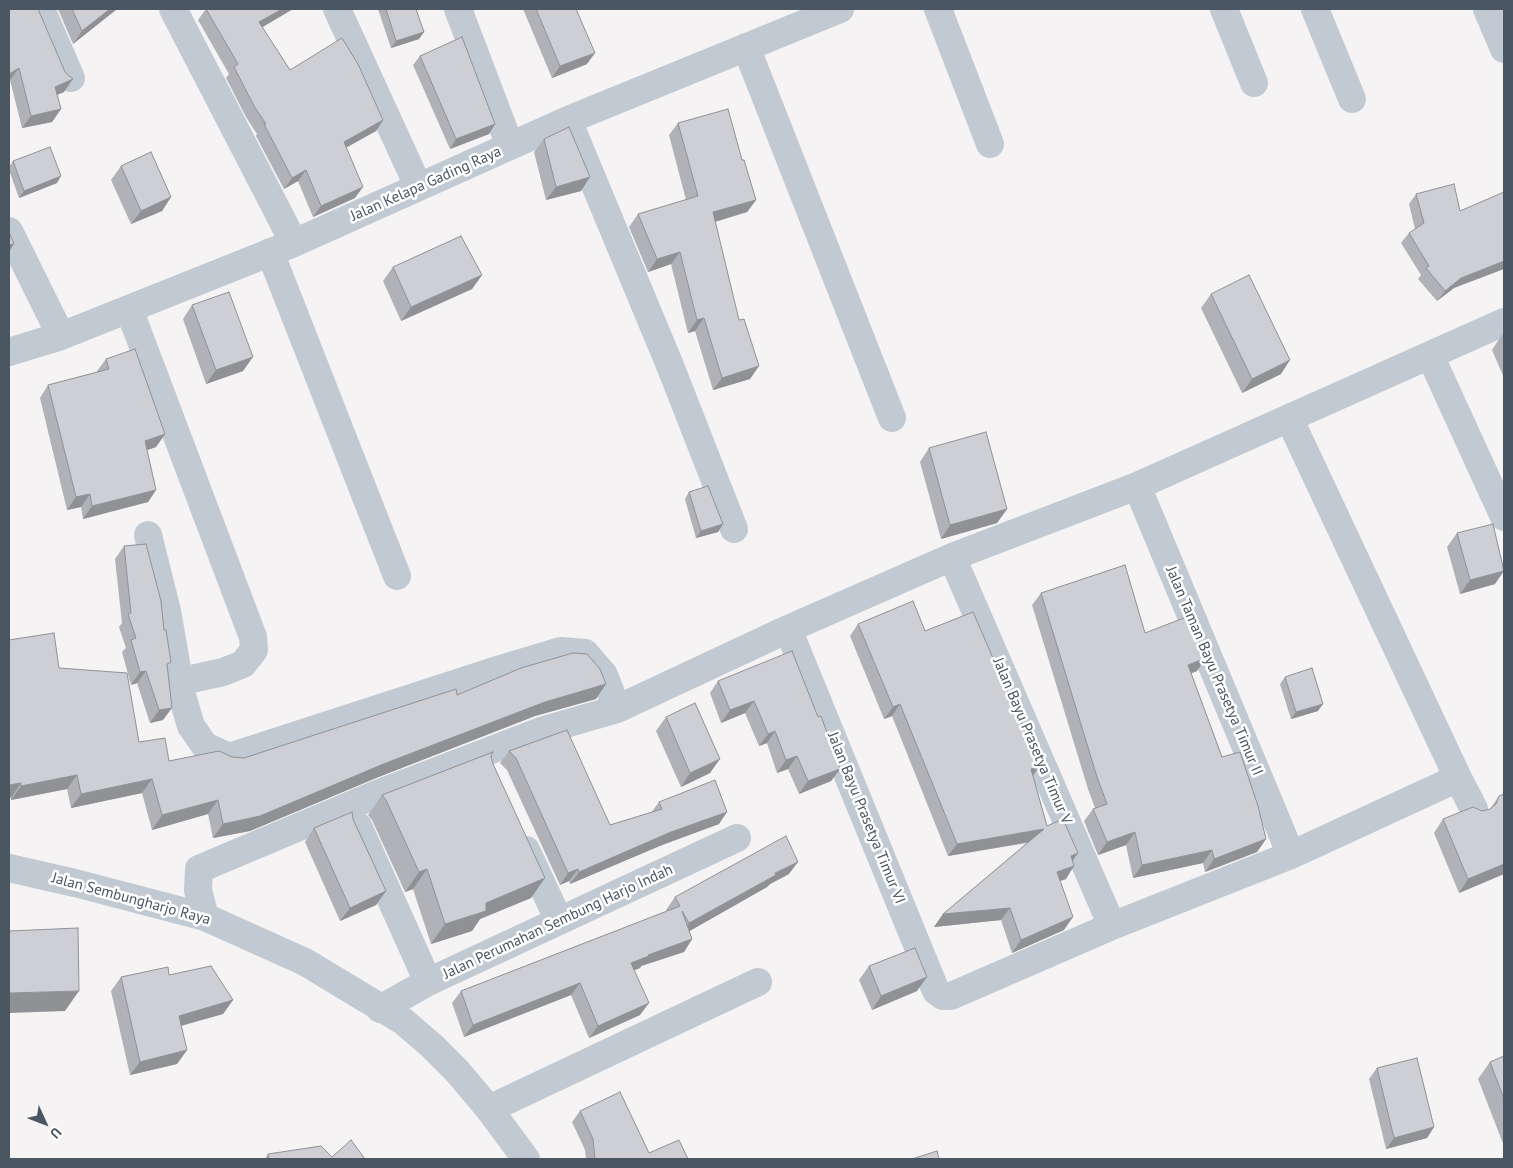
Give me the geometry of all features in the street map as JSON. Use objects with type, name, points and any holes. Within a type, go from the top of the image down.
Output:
[{"type":"street","points":[[41,9],[72,78]]},
{"type":"street","points":[[173,9],[282,247],[397,576]]},
{"type":"street","points":[[337,9],[418,186]]},
{"type":"street","points":[[458,9],[510,146]]},
{"type":"street","name":"Jalan Kelapa Gading Raya","points":[[9,352],[61,336],[282,247],[568,120],[840,9]]},
{"type":"street","points":[[938,9],[990,144]]},
{"type":"street","points":[[1224,9],[1254,83]]},
{"type":"street","points":[[1315,9],[1352,99]]},
{"type":"street","points":[[1487,9],[1504,49]]},
{"type":"street","points":[[746,47],[892,418]]},
{"type":"street","points":[[568,120],[671,368],[734,529]]},
{"type":"street","points":[[9,231],[61,336]]},
{"type":"street","points":[[129,309],[253,637],[254,650],[243,664],[223,672],[178,682]]},
{"type":"street","points":[[204,917],[198,890],[200,870],[391,788],[541,731],[617,709],[788,629],[952,557],[1136,486],[1504,322]]},
{"type":"street","points":[[1430,355],[1504,517]]},
{"type":"street","points":[[1289,418],[1458,778],[1474,808]]},
{"type":"street","name":"Jalan Taman Bayu Prasetya Timur II","points":[[1136,486],[1291,855]]},
{"type":"street","points":[[148,535],[167,611],[178,682],[191,726],[205,746],[229,756],[490,672],[562,651],[585,653],[604,675],[617,709]]},
{"type":"street","name":"Jalan Bayu Prasetya Timur V","points":[[952,557],[1112,926]]},
{"type":"street","name":"Jalan Bayu Prasetya Timur VI","points":[[788,629],[936,991],[943,996],[952,996],[1112,926]]},
{"type":"street","points":[[1112,926],[1291,855],[1458,778]]},
{"type":"street","points":[[358,826],[428,982]]},
{"type":"street","points":[[517,831],[559,921]]},
{"type":"street","name":"Jalan Perumahan Sembung Harjo Indah","points":[[380,1009],[428,982],[737,838]]},
{"type":"street","name":"Jalan Sembungharjo Raya","points":[[9,868],[75,883],[204,917],[305,962],[380,1009],[403,1021],[432,1046],[490,1109],[526,1159]]},
{"type":"street","points":[[490,1109],[758,982]]},
{"type":"building","points":[[9,9],[38,9],[65,72],[73,79],[55,87],[61,109],[31,116],[19,68],[9,74]]},
{"type":"building","points":[[72,9],[110,9],[82,31]]},
{"type":"building","points":[[206,9],[282,9],[259,22],[290,70],[342,38],[358,64],[383,120],[344,142],[363,187],[321,206],[306,170],[292,178],[264,124],[266,124],[254,106],[234,67],[238,64]]},
{"type":"building","points":[[386,9],[416,9],[424,32],[396,41]]},
{"type":"building","points":[[536,9],[576,9],[595,53],[560,66]]},
{"type":"building","points":[[462,37],[495,124],[456,139],[420,56]]},
{"type":"building","points":[[728,109],[742,160],[744,160],[756,200],[713,212],[739,320],[744,319],[759,366],[722,378],[704,318],[697,320],[680,252],[657,259],[638,214],[698,196],[678,123]]},
{"type":"building","points":[[569,127],[590,177],[556,187],[544,139]]},
{"type":"building","points":[[50,147],[61,176],[24,191],[13,161]]},
{"type":"building","points":[[151,152],[171,197],[141,211],[121,166]]},
{"type":"building","points":[[1454,184],[1460,211],[1504,192],[1504,261],[1461,278],[1445,291],[1426,268],[1429,266],[1409,233],[1424,223],[1416,194]]},
{"type":"building","points":[[9,232],[14,244],[9,245]]},
{"type":"building","points":[[461,236],[482,275],[411,307],[393,267]]},
{"type":"building","points":[[1249,275],[1290,360],[1252,379],[1211,294]]},
{"type":"building","points":[[229,292],[253,357],[216,370],[192,305]]},
{"type":"building","points":[[135,349],[165,434],[145,441],[156,490],[92,506],[90,494],[76,497],[48,385],[109,369],[106,359]]},
{"type":"building","points":[[986,432],[1007,509],[950,525],[929,448]]},
{"type":"building","points":[[708,486],[723,524],[701,531],[689,492]]},
{"type":"building","points":[[1493,524],[1504,571],[1470,580],[1457,533]]},
{"type":"building","points":[[146,544],[161,601],[164,630],[166,630],[171,662],[167,664],[172,708],[159,710],[146,671],[140,672],[131,640],[136,638],[128,614],[131,613],[124,546]]},
{"type":"building","points":[[1125,565],[1145,633],[1189,616],[1206,658],[1188,665],[1222,757],[1240,752],[1258,806],[1266,839],[1214,859],[1212,850],[1142,865],[1135,832],[1107,842],[1093,809],[1107,804],[1041,593]]},
{"type":"building","points":[[913,601],[925,631],[973,612],[1040,766],[1031,769],[1047,826],[1063,819],[1078,853],[1071,856],[1074,866],[1057,872],[1073,917],[1021,940],[1010,908],[943,914],[1044,829],[957,844],[900,704],[893,707],[858,624]]},
{"type":"building","points":[[54,633],[59,668],[127,673],[139,742],[165,738],[169,761],[219,751],[232,757],[244,758],[456,689],[457,695],[521,668],[573,653],[587,654],[600,669],[606,684],[545,702],[386,763],[260,816],[223,824],[218,800],[162,815],[152,779],[81,794],[77,775],[21,786],[21,783],[9,785],[9,640]]},
{"type":"building","points":[[792,651],[818,717],[821,716],[840,769],[808,781],[797,756],[786,760],[775,731],[768,734],[754,701],[730,710],[718,681]]},
{"type":"building","points":[[1312,668],[1323,704],[1296,712],[1285,677]]},
{"type":"building","points":[[695,703],[720,759],[690,773],[666,717]]},
{"type":"building","points":[[567,730],[610,825],[662,809],[659,802],[715,780],[727,812],[671,832],[579,872],[578,869],[568,873],[516,758],[509,751]]},
{"type":"building","points":[[493,752],[491,756],[493,764],[545,878],[486,903],[486,911],[445,924],[427,869],[419,872],[382,795]]},
{"type":"building","points":[[1504,794],[1504,864],[1468,879],[1443,819],[1473,807],[1482,811],[1490,809],[1496,804],[1499,796]]},
{"type":"building","points":[[352,812],[353,819],[386,891],[350,908],[314,828]]},
{"type":"building","points":[[786,836],[798,862],[775,873],[776,875],[689,923],[682,911],[692,939],[631,963],[649,1003],[598,1026],[580,983],[473,1025],[461,991],[680,906],[675,897]]},
{"type":"building","points":[[78,928],[79,991],[9,993],[9,931]]},
{"type":"building","points":[[915,948],[927,977],[881,996],[869,966]]},
{"type":"building","points":[[211,966],[233,1000],[179,1016],[187,1050],[140,1062],[121,977],[168,967],[169,975]]},
{"type":"building","points":[[1504,1056],[1504,1099],[1490,1062]]},
{"type":"building","points":[[1417,1058],[1434,1127],[1394,1138],[1377,1068]]},
{"type":"building","points":[[620,1092],[649,1153],[679,1140],[688,1159],[595,1159],[593,1139],[580,1111]]},
{"type":"building","points":[[351,1140],[365,1159],[269,1159],[268,1154],[321,1146],[332,1157]]},
{"type":"building","points":[[937,1151],[939,1159],[912,1159]]}]
